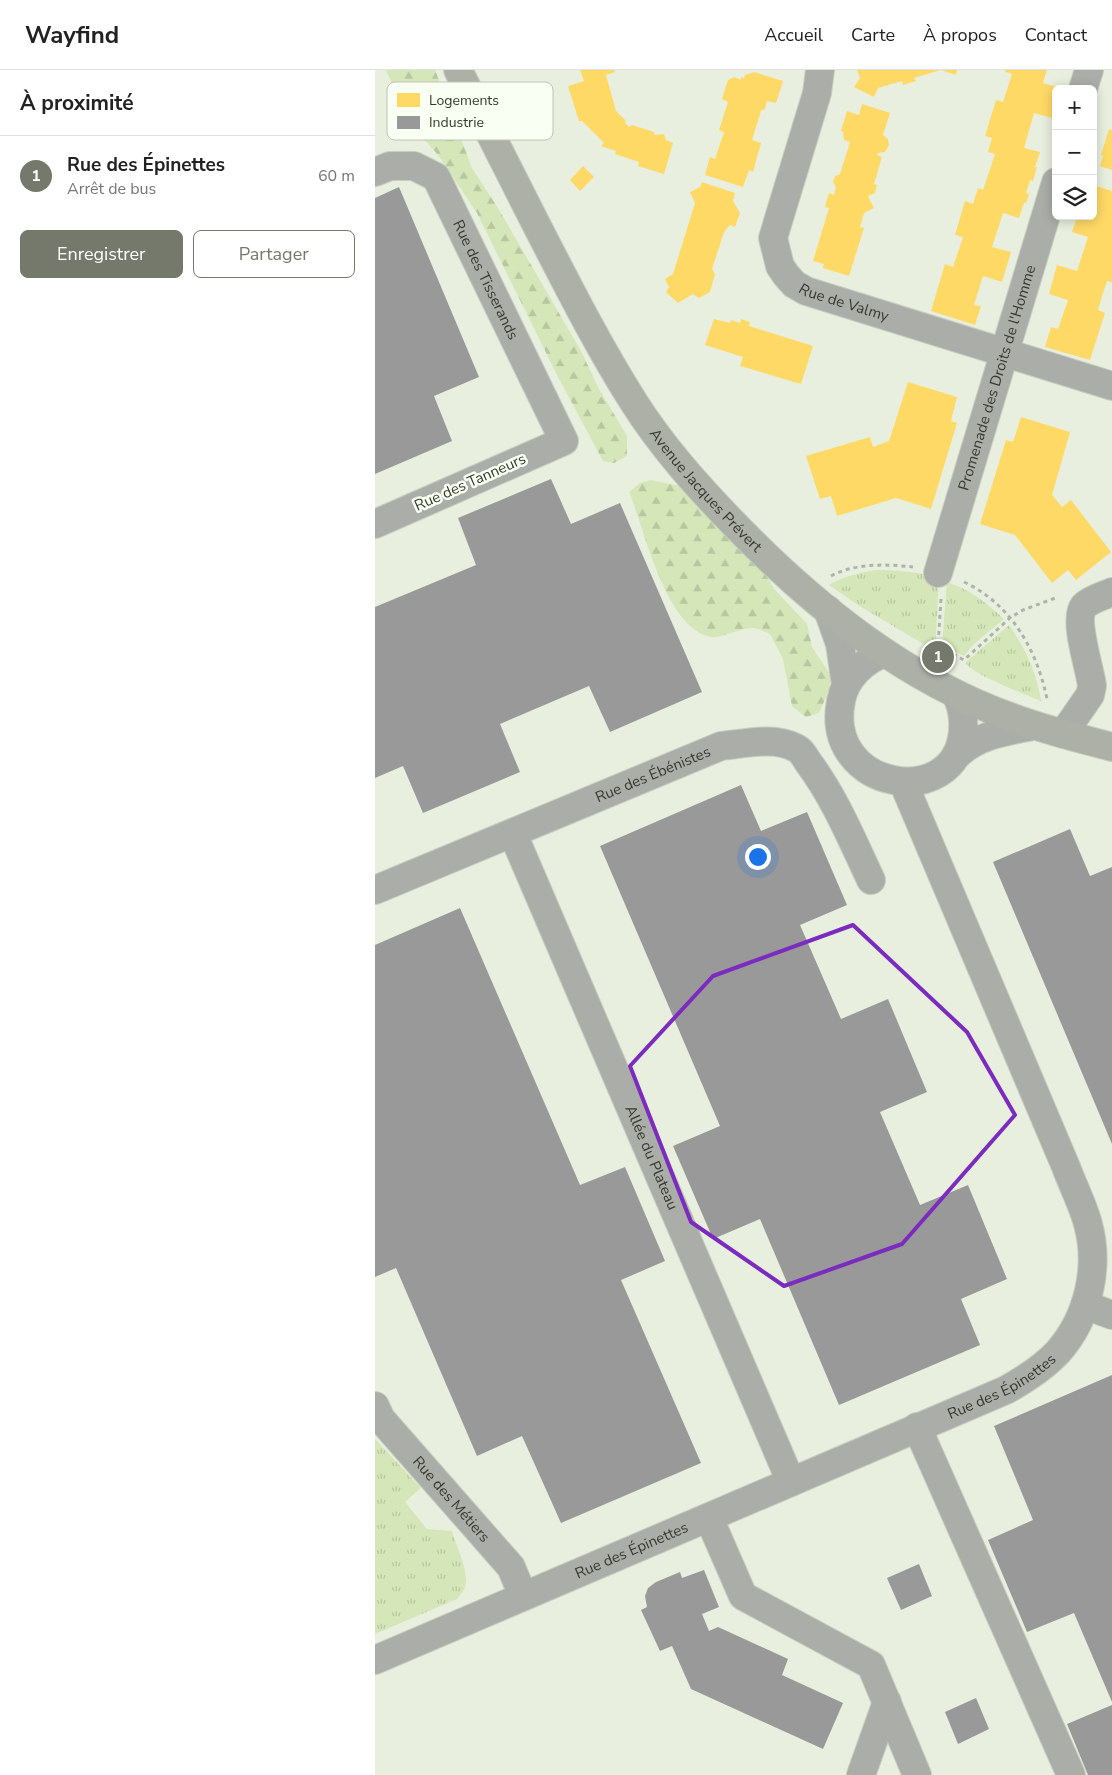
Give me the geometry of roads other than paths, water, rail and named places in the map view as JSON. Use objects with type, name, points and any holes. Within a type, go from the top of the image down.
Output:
[{"type":"main road","name":"Avenue Jacques Prévert","points":[[458,70],[464,82]]},
{"type":"main road","name":"Avenue Jacques Prévert","points":[[493,140],[597,342],[634,403],[675,459],[712,501],[791,578],[867,642],[956,694],[1010,718],[1050,731],[1112,747]]},
{"type":"street","name":"Rue de Valmy","points":[[820,70],[817,93],[773,238],[777,259],[786,275],[794,284],[805,291],[1112,386]]},
{"type":"street","points":[[1084,85],[1089,70]]},
{"type":"street","name":"Rue des Tisserands","points":[[375,172],[390,166],[414,166],[436,177],[564,441]]},
{"type":"street","name":"Promenade des Droits de l'Homme","points":[[941,574],[1052,195]]},
{"type":"street","name":"Rue des Tanneurs","points":[[375,524],[564,441]]},
{"type":"street","points":[[885,653],[865,663],[847,685],[841,699],[840,729],[852,756],[874,774],[888,780],[918,781],[945,769],[965,747],[984,737],[1050,731],[1090,695],[1092,686],[1080,626],[1080,613],[1092,600],[1112,592]]},
{"type":"street","points":[[828,610],[840,644],[847,685]]},
{"type":"street","points":[[956,694],[961,704],[963,720],[962,741],[957,754]]},
{"type":"street","name":"Rue des Ébénistes","points":[[375,890],[721,746],[771,741],[798,748],[815,770],[831,797],[871,880]]},
{"type":"street","name":"Rue des Épinettes","points":[[375,1660],[1006,1390],[1027,1378],[1057,1352],[1076,1328],[1085,1305],[1091,1278],[1092,1246],[1088,1223],[903,782]]},
{"type":"street","name":"Allée du Plateau","points":[[513,834],[791,1482]]},
{"type":"street","points":[[1085,1305],[1112,1315]]},
{"type":"street","name":"Rue des Métiers","points":[[375,1406],[381,1419],[511,1567],[523,1596]]},
{"type":"street","points":[[917,1428],[1071,1775]]},
{"type":"street","points":[[709,1518],[743,1596],[871,1665],[917,1775]]},
{"type":"street","points":[[861,1775],[887,1702]]},
{"type":"place","name":"Rue des Épinettes","points":[[938,657]]}]
